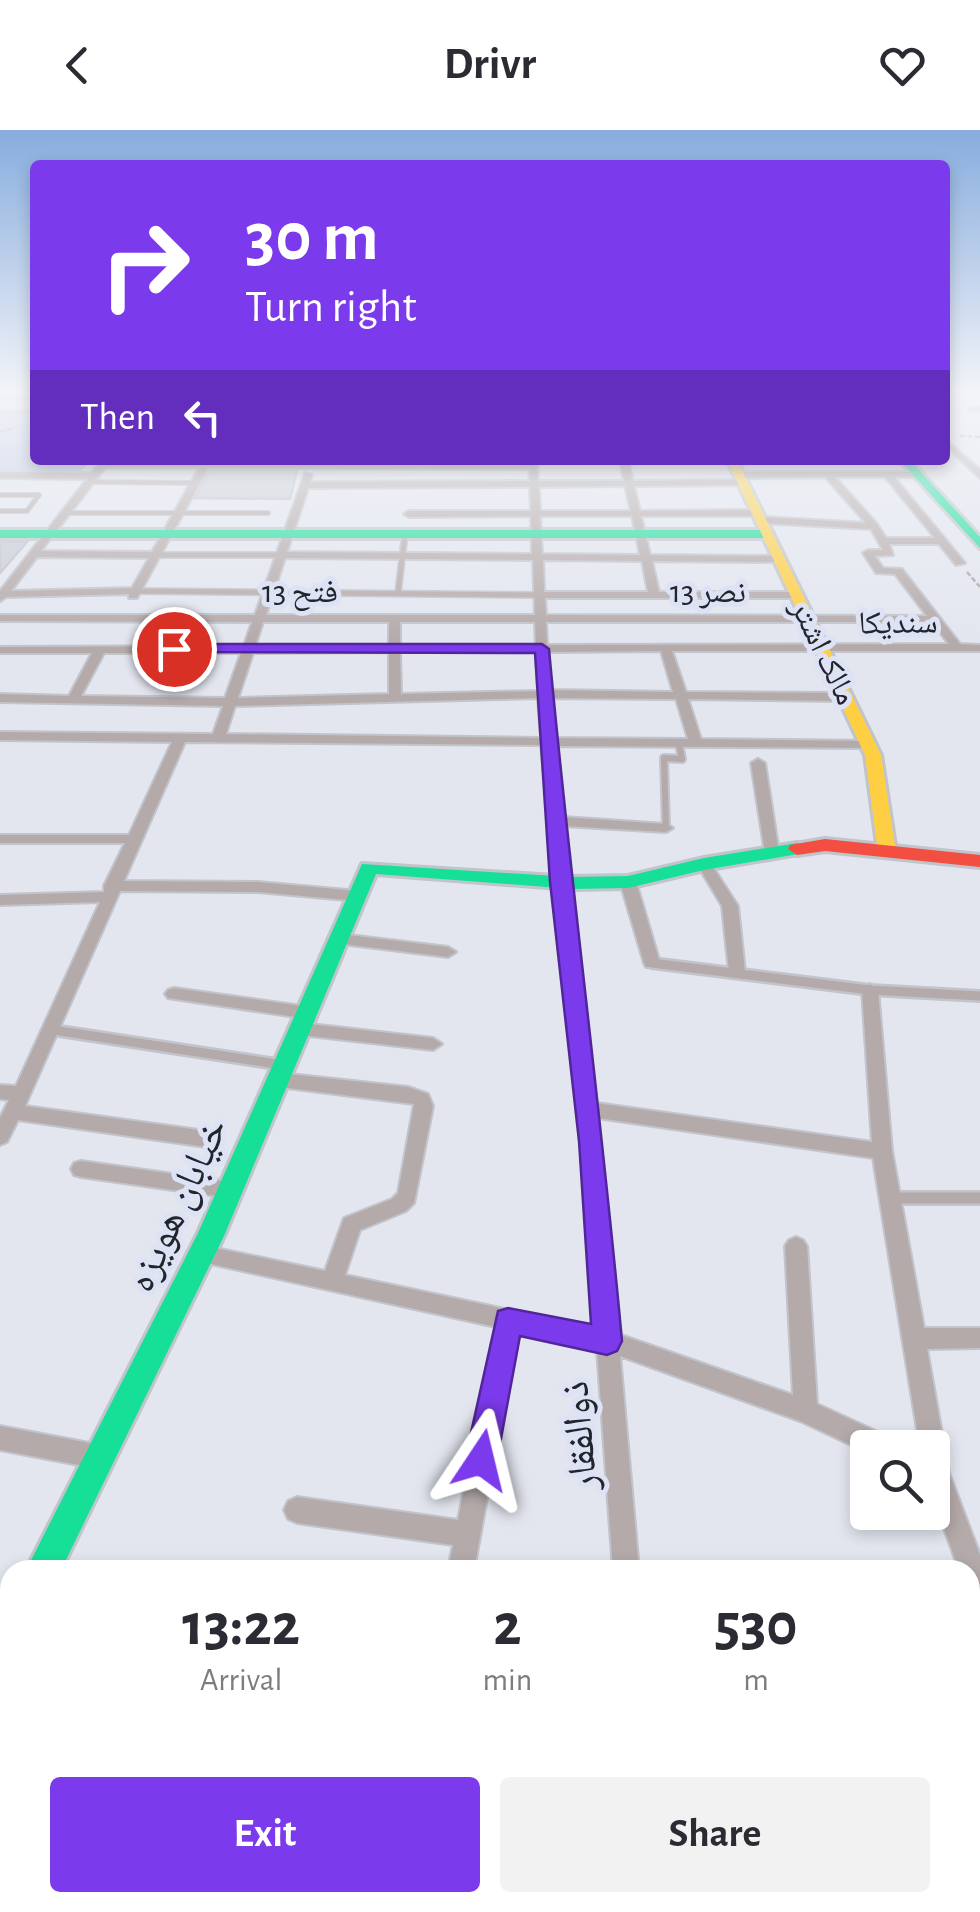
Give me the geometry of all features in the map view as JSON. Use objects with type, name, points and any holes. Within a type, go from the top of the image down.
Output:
[{"type":"street","points":[[50,477],[92,479]]},
{"type":"street","points":[[2,596],[134,594],[199,477]]},
{"type":"street","points":[[218,738],[307,477]]},
{"type":"street","points":[[304,485],[414,484],[472,477]]},
{"type":"street","name":"ذوالفقار","points":[[533,477],[547,742],[588,1109],[625,1560]]},
{"type":"street","points":[[583,477],[630,484],[697,477]]},
{"type":"street","points":[[628,477],[654,594]]},
{"type":"street","name":"مالک اشتر","points":[[740,477],[869,745],[887,852]]},
{"type":"street","points":[[831,477],[883,541],[942,541]]},
{"type":"street","points":[[912,477],[942,541],[960,564]]},
{"type":"street","points":[[917,477],[980,544]]},
{"type":"street","points":[[921,477],[980,520]]},
{"type":"street","points":[[2,596],[92,479]]},
{"type":"street","points":[[406,534],[414,484]]},
{"type":"street","points":[[0,534],[168,534],[284,544],[406,534],[642,535],[761,522],[874,526]]},
{"type":"street","points":[[642,535],[779,559]]},
{"type":"street","name":"سندیکا","points":[[883,541],[890,553],[868,554],[880,571],[898,572],[957,648]]},
{"type":"street","points":[[32,554],[156,555]]},
{"type":"street","points":[[539,596],[797,596]]},
{"type":"street","name":"فتح 13","points":[[0,618],[540,620]]},
{"type":"street","name":"نصر 13","points":[[540,620],[935,619]]},
{"type":"street","points":[[394,620],[395,698]]},
{"type":"street","points":[[957,648],[980,648]]},
{"type":"street","name":"سندیکا","points":[[0,650],[957,648]]},
{"type":"street","points":[[73,700],[100,649]]},
{"type":"street","points":[[666,649],[696,744]]},
{"type":"street","points":[[0,698],[230,702],[544,694],[846,697]]},
{"type":"street","points":[[0,736],[869,745]]},
{"type":"street","points":[[0,1138],[54,1030],[132,839],[180,738]]},
{"type":"street","points":[[758,763],[772,854]]},
{"type":"street","points":[[554,820],[666,828]]},
{"type":"street","points":[[0,839],[132,839]]},
{"type":"street","points":[[560,882],[628,882],[704,864],[824,845],[980,861]]},
{"type":"street","points":[[704,864],[730,906],[737,972]]},
{"type":"street","name":"خیابان هویزه","points":[[48,1560],[201,1254],[283,1073],[368,868],[560,882]]},
{"type":"street","points":[[628,882],[652,963]]},
{"type":"street","points":[[0,900],[258,888],[358,896]]},
{"type":"street","points":[[340,938],[448,952]]},
{"type":"street","points":[[870,990],[882,1151],[929,1430]]},
{"type":"street","points":[[174,994],[433,1044]]},
{"type":"street","points":[[283,1073],[408,1094],[421,1099],[424,1106],[407,1197],[350,1224],[332,1282]]},
{"type":"street","points":[[0,1092],[18,1102],[206,1139]]},
{"type":"street","points":[[588,1109],[882,1151]]},
{"type":"street","points":[[81,1169],[230,1190]]},
{"type":"street","points":[[796,1246],[806,1410]]},
{"type":"street","points":[[201,1254],[607,1341],[806,1410],[850,1431]]},
{"type":"street","points":[[463,1560],[508,1321]]},
{"type":"street","points":[[916,1339],[980,1338]]},
{"type":"street","points":[[0,1438],[100,1457]]},
{"type":"street","points":[[297,1510],[468,1534]]},
{"type":"street","points":[[950,1512],[968,1560]]},
{"type":"lane","points":[[92,479],[197,483]]},
{"type":"lane","points":[[0,495],[39,495],[27,510],[0,511]]},
{"type":"lane","points":[[65,513],[268,513]]},
{"type":"lane","points":[[398,594],[406,534]]},
{"type":"lane","points":[[156,555],[284,544]]},
{"type":"lane","points":[[134,594],[539,596]]},
{"type":"lane","points":[[666,828],[664,758],[682,759],[679,744]]},
{"type":"lane","points":[[652,963],[870,990],[980,996]]},
{"type":"lane","points":[[54,1030],[283,1073]]},
{"type":"lane","points":[[892,1198],[980,1198]]},
{"type":"building","points":[[206,477],[295,477],[290,499],[195,498]]},
{"type":"building","points":[[0,541],[27,542],[0,573]]},
{"type":"traffic: fast","points":[[920,477],[980,544]]},
{"type":"traffic: fast","points":[[0,534],[767,534]]},
{"type":"traffic: fast","points":[[48,1560],[210,1236],[369,868],[572,883],[628,882],[704,864],[797,849]]},
{"type":"traffic: slow","points":[[740,477],[873,755],[887,852]]},
{"type":"traffic: jam","points":[[797,849],[825,845],[980,861]]},
{"type":"route","points":[[174,649],[542,649],[560,882],[592,1141],[607,1341],[508,1321],[481,1460]]}]
